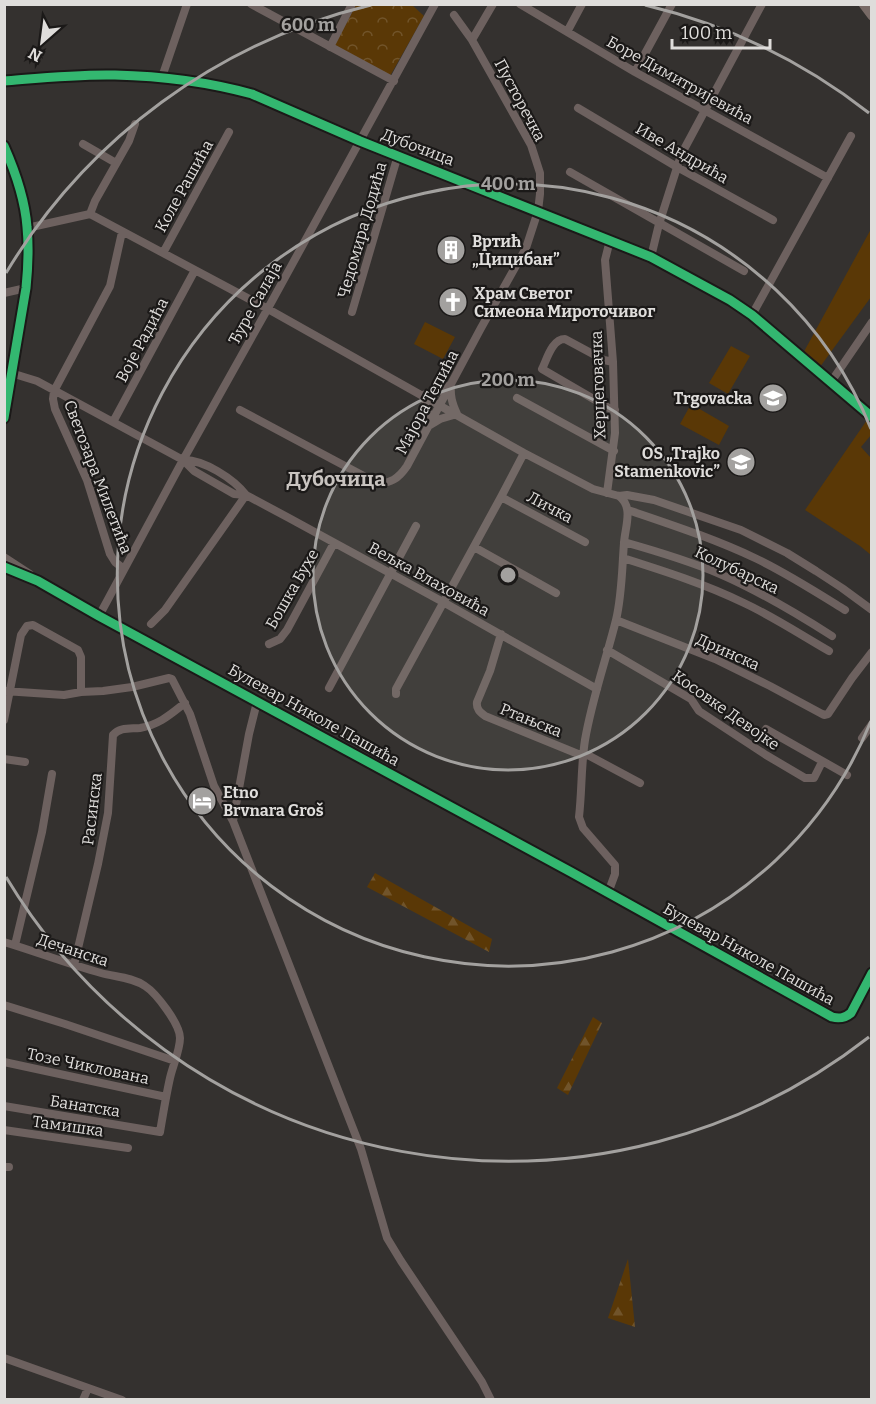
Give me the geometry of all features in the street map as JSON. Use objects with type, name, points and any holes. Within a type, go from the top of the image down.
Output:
[{"type":"main road","points":[[863,4],[872,16]]},
{"type":"street","points":[[162,77],[187,4]]},
{"type":"street","points":[[250,4],[394,81]]},
{"type":"street","points":[[330,47],[352,4]]},
{"type":"street","name":"Ђуре Салаја","points":[[99,615],[435,4]]},
{"type":"street","points":[[472,40],[493,4]]},
{"type":"street","name":"Боре Димитријевића","points":[[520,4],[635,72],[828,178]]},
{"type":"street","points":[[567,32],[582,4]]},
{"type":"street","points":[[635,72],[672,4]]},
{"type":"street","points":[[651,257],[677,167],[762,4]]},
{"type":"street","name":"Пусторечка","points":[[454,15],[472,40],[531,145],[540,173],[538,210]]},
{"type":"street","name":"Дубочица","points":[[4,81],[113,75],[162,77],[252,94],[360,141],[538,210],[651,257],[730,300],[752,315],[872,417]]},
{"type":"street","name":"Иве Андрића","points":[[578,108],[677,167],[773,220]]},
{"type":"street","points":[[90,214],[135,124]]},
{"type":"street","name":"Коле Рашића","points":[[163,253],[229,132]]},
{"type":"street","points":[[752,315],[851,136]]},
{"type":"street","points":[[83,144],[116,163]]},
{"type":"street","points":[[4,146],[16,178],[27,228],[28,268],[4,418]]},
{"type":"street","name":"Чедомира Додића","points":[[352,312],[398,155]]},
{"type":"street","points":[[570,172],[744,271]]},
{"type":"street","name":"Мајора Тепића","points":[[240,410],[369,480],[381,483],[393,481],[402,474],[430,425],[526,248],[538,210]]},
{"type":"street","points":[[27,228],[90,214],[268,309],[592,489],[619,496],[627,495],[654,500],[741,530],[797,559],[872,609]]},
{"type":"street","points":[[54,392],[110,286],[122,232]]},
{"type":"street","name":"Херцеговачка","points":[[607,493],[614,451],[615,410],[605,260],[610,240]]},
{"type":"street","name":"Воје Радића","points":[[113,422],[195,270]]},
{"type":"street","points":[[4,293],[26,288]]},
{"type":"street","points":[[831,382],[872,322]]},
{"type":"street","points":[[613,362],[604,360],[562,339],[556,342],[542,369],[615,410]]},
{"type":"street","name":"Вељка Влаховића","points":[[11,372],[29,378],[183,460],[198,462],[239,486],[246,495],[597,689]]},
{"type":"street","points":[[423,395],[443,390],[451,384]]},
{"type":"street","points":[[451,384],[450,396],[457,414]]},
{"type":"street","name":"Светозара Милетића","points":[[54,392],[55,409],[87,480],[110,554],[115,562],[124,569]]},
{"type":"street","points":[[423,395],[430,425],[457,414]]},
{"type":"street","points":[[517,398],[614,451]]},
{"type":"street","points":[[396,694],[396,689],[524,453]]},
{"type":"street","points":[[151,624],[165,610],[246,495]]},
{"type":"street","points":[[608,893],[615,874],[615,866],[583,828],[580,821],[588,728],[619,600],[628,510],[625,502],[619,496]]},
{"type":"street","name":"Личка","points":[[501,497],[585,542]]},
{"type":"street","points":[[628,510],[688,530],[739,551],[796,580],[845,610]]},
{"type":"street","points":[[329,688],[416,526]]},
{"type":"street","name":"Колубарска","points":[[624,542],[669,555],[719,574],[756,591],[832,636]]},
{"type":"street","name":"Бошка Бухе","points":[[269,644],[280,639],[287,630],[334,543]]},
{"type":"street","points":[[474,547],[556,593]]},
{"type":"street","points":[[4,557],[38,581]]},
{"type":"street","points":[[623,558],[685,578],[737,600],[829,651]]},
{"type":"street","name":"Булевар Николе Пашића","points":[[6,568],[38,581],[832,1017],[846,1017],[851,1013],[872,973]]},
{"type":"street","name":"Дринска","points":[[616,620],[715,659],[826,716],[872,652]]},
{"type":"street","points":[[4,720],[7,691],[21,635],[24,628],[29,625],[39,628],[78,650],[81,657],[81,692]]},
{"type":"street","name":"Ртањска","points":[[501,634],[490,671],[477,702],[480,712],[485,716],[584,754],[640,783]]},
{"type":"street","name":"Косовке Девојке","points":[[607,650],[691,699],[699,711],[805,778],[814,778],[822,762]]},
{"type":"street","points":[[7,691],[58,695],[113,690],[172,679],[190,714],[214,786],[233,821],[361,1149],[387,1238],[482,1382],[491,1400]]},
{"type":"street","points":[[233,821],[257,702]]},
{"type":"street","name":"Расинска","points":[[74,965],[96,875],[108,813],[113,735],[120,729],[156,724],[185,703]]},
{"type":"street","points":[[862,738],[872,724]]},
{"type":"street","name":"Косовке Девојке","points":[[766,729],[847,775]]},
{"type":"street","points":[[4,759],[25,762]]},
{"type":"street","points":[[15,945],[42,832],[52,774]]},
{"type":"street","name":"Дечанска","points":[[4,942],[113,977],[134,980],[152,991],[179,1030],[180,1040],[175,1060]]},
{"type":"street","points":[[4,1005],[175,1060],[166,1097]]},
{"type":"street","name":"Тозе Чиклована","points":[[4,1062],[166,1097]]},
{"type":"street","name":"Банатска","points":[[4,1106],[160,1132],[166,1097]]},
{"type":"street","name":"Тамишка","points":[[4,1131],[128,1148]]},
{"type":"street","points":[[4,1358],[122,1400]]},
{"type":"street","points":[[83,1400],[88,1388]]},
{"type":"green space","points":[[356,5],[412,5],[424,16],[390,76],[334,46]]},
{"type":"green space","points":[[871,229],[871,297],[817,371],[801,357]]},
{"type":"green space","points":[[425,322],[455,337],[443,359],[414,344]]},
{"type":"green space","points":[[731,346],[750,356],[728,394],[709,383]]},
{"type":"green space","points":[[691,404],[729,426],[719,445],[680,424]]},
{"type":"green space","points":[[867,420],[871,424],[871,435],[861,447],[871,458],[871,555],[805,510]]},
{"type":"green space","points":[[375,873],[492,939],[489,952],[367,887]]},
{"type":"green space","points":[[593,1017],[602,1023],[568,1095],[557,1088]]},
{"type":"green space","points":[[628,1259],[635,1327],[608,1318]]},
{"type":"cycle path","points":[[4,81],[74,76],[132,76],[201,83],[252,94],[360,141],[651,257],[730,300],[752,315],[872,417]]},
{"type":"cycle path","points":[[4,146],[22,196],[28,235],[26,288],[4,418]]},
{"type":"cycle path","points":[[4,567],[38,581],[832,1017],[842,1018],[851,1013],[872,973]]},
{"type":"place","name":"Вртић „Цицибан”","points":[[451,250]]},
{"type":"place","name":"Храм Светог Симеона Мироточивог","points":[[453,302]]},
{"type":"place","name":"Trgovacka","points":[[773,398]]},
{"type":"place","name":"OS „Trajko Stamenkovic”","points":[[741,462]]},
{"type":"place","name":"Etno Brvnara Groš","points":[[202,801]]},
{"type":"district","name":"Дубочица","points":[[336,479]]}]
